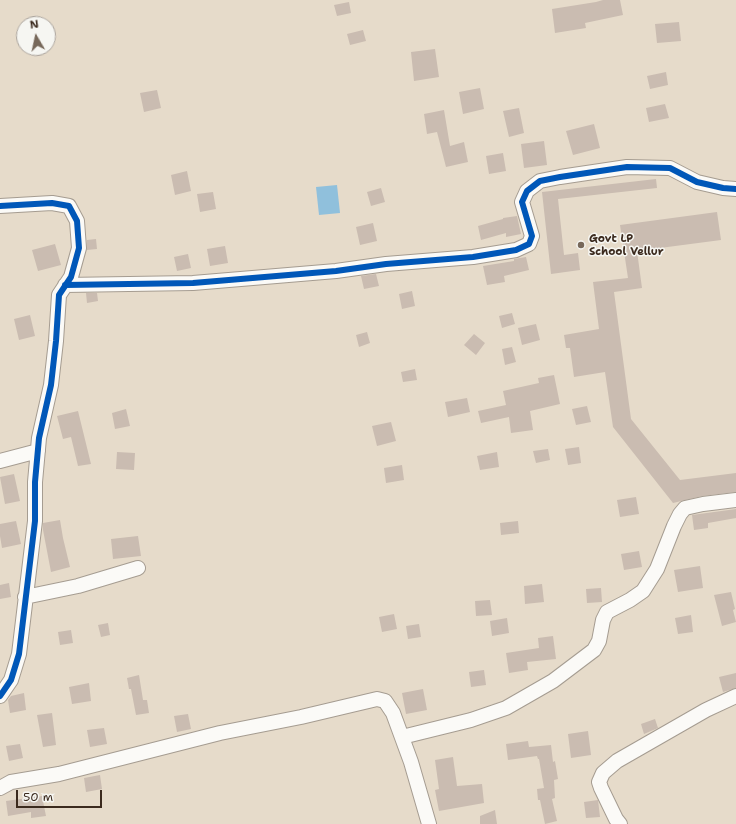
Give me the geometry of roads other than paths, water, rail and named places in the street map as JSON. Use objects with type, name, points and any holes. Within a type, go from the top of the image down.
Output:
[{"type":"street","points":[[65,285],[200,283],[336,271],[386,264],[474,258],[516,250],[529,244],[532,236],[522,202],[527,191],[540,180],[627,167],[670,168],[697,182],[722,188],[736,189]]},
{"type":"street","points":[[0,206],[52,203],[69,206],[77,221],[79,248],[71,277],[59,295],[51,384],[39,438],[35,482],[35,521],[19,654],[11,680],[0,696]]},
{"type":"street","points":[[0,461],[38,451]]},
{"type":"street","points":[[402,737],[471,720],[506,708],[552,681],[594,650],[599,641],[603,620],[607,612],[630,600],[643,591],[657,569],[674,526],[685,508],[736,500]]},
{"type":"street","points":[[25,597],[78,586],[138,568]]},
{"type":"street","points":[[620,824],[616,819],[599,782],[603,773],[617,761],[706,710],[736,696]]},
{"type":"street","points":[[0,788],[11,782],[59,774],[220,733],[302,717],[377,699],[385,701],[393,713],[411,762],[429,824]]},
{"type":"water","points":[[337,185],[340,213],[319,215],[316,187]]},
{"type":"place","name":"Govt LP School Vellur","points":[[581,245]]}]
